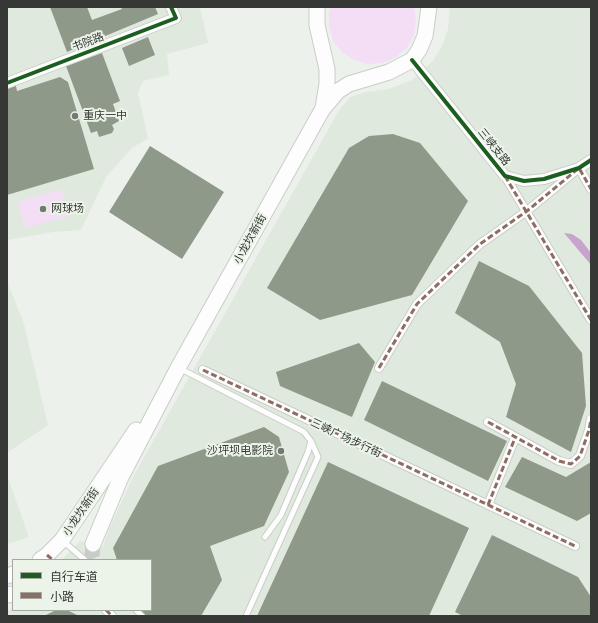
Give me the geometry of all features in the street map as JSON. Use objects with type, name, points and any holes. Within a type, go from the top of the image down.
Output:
[{"type":"main road","name":"小龙坎新街","points":[[317,7],[317,25],[327,69],[327,84],[322,110]]},
{"type":"main road","points":[[412,60],[419,50],[425,36],[429,7]]},
{"type":"main road","name":"小龙坎新街","points":[[93,544],[121,477],[178,368],[322,110],[338,91],[348,84],[389,72],[412,60]]},
{"type":"main road","name":"小龙坎新街","points":[[47,558],[62,540],[178,368]]},
{"type":"street","name":"书院路","points":[[7,83],[176,18],[171,7]]},
{"type":"street","name":"三峡支路","points":[[412,60],[505,176],[524,181],[544,179],[579,168],[591,160]]},
{"type":"street","points":[[379,368],[417,304],[480,244],[527,211],[579,168],[591,189]]},
{"type":"street","points":[[505,176],[590,314]]},
{"type":"street","name":"三峡广场步行街","points":[[203,370],[575,546]]},
{"type":"street","points":[[488,422],[559,461],[571,464],[580,456],[589,430],[591,419]]},
{"type":"street","points":[[488,505],[516,438]]},
{"type":"lane","points":[[178,368],[304,432],[318,457],[246,616]]},
{"type":"lane","points":[[266,537],[281,515],[308,452],[310,441]]},
{"type":"lane","points":[[62,540],[84,559]]},
{"type":"shaded area","name":"重庆一中","points":[[7,7],[200,7],[208,43],[167,54],[169,75],[143,81],[138,93],[148,139],[133,147],[106,177],[81,230],[53,232],[7,240]]},
{"type":"shaded area","points":[[331,7],[414,7],[416,21],[414,35],[407,48],[396,57],[383,63],[368,64],[354,60],[342,52],[333,41],[329,27],[329,12]]},
{"type":"shaded area","points":[[450,7],[591,7],[591,616],[7,616],[7,611],[12,608],[12,611],[152,611],[152,559],[63,559],[80,541],[103,547],[109,529],[133,477],[338,112],[350,97],[366,92],[389,89],[412,80],[433,61],[443,44],[448,29]]},
{"type":"shaded area","name":"网球场","points":[[61,189],[69,216],[25,228],[17,202]]},
{"type":"shaded area","points":[[564,233],[572,234],[581,240],[591,253],[591,265]]},
{"type":"shaded area","points":[[7,281],[24,324],[48,425],[7,453]]},
{"type":"shaded area","points":[[7,475],[29,537],[7,544]]},
{"type":"building","points":[[50,7],[87,7],[92,20],[122,9],[121,7],[155,7],[158,14],[67,52]]},
{"type":"building","points":[[148,37],[155,55],[129,66],[122,48]]},
{"type":"building","points":[[102,53],[120,101],[113,104],[119,121],[112,125],[114,129],[112,133],[99,137],[97,131],[91,133],[66,66]]},
{"type":"building","points":[[60,77],[68,82],[94,169],[7,195],[7,89],[16,86],[17,91]]},
{"type":"building","points":[[393,134],[420,143],[468,201],[412,295],[320,320],[267,288],[349,148],[369,136]]},
{"type":"building","points":[[150,146],[224,192],[182,259],[109,212]]},
{"type":"building","points":[[479,261],[529,286],[582,353],[586,406],[571,452],[506,417],[516,384],[500,342],[455,313]]},
{"type":"building","points":[[359,343],[375,362],[352,417],[280,386],[276,372]]},
{"type":"building","points":[[382,381],[507,441],[488,481],[364,420]]},
{"type":"building","points":[[264,427],[279,437],[289,472],[264,526],[210,546],[222,580],[201,616],[146,616],[139,611],[152,611],[152,559],[117,559],[113,548],[158,466]]},
{"type":"building","points":[[522,457],[566,477],[591,462],[591,513],[577,521],[505,487]]},
{"type":"building","points":[[328,462],[469,528],[429,616],[257,616]]},
{"type":"building","points":[[492,535],[578,577],[591,597],[591,616],[463,616],[455,612]]},
{"type":"building","points":[[54,611],[69,611],[79,616],[44,616]]},
{"type":"tunnel","points":[[93,544],[92,556],[94,559]]},
{"type":"marked path","points":[[379,368],[417,304],[480,244],[527,211],[579,168],[591,189]]},
{"type":"marked path","points":[[505,176],[591,320]]},
{"type":"marked path","points":[[203,370],[575,546]]},
{"type":"marked path","points":[[488,422],[559,461],[571,464],[580,456],[589,430],[591,419]]},
{"type":"marked path","points":[[488,505],[515,438]]},
{"type":"marked path","points":[[47,555],[52,559]]},
{"type":"marked path","points":[[107,611],[112,616]]},
{"type":"cycle path","points":[[7,83],[176,18],[171,7]]},
{"type":"cycle path","points":[[412,60],[505,176],[524,181],[544,179],[579,168],[591,160]]},
{"type":"place","name":"重庆一中","points":[[75,116]]},
{"type":"place","name":"网球场","points":[[43,209]]},
{"type":"place","name":"沙坪坝电影院","points":[[281,451]]}]
